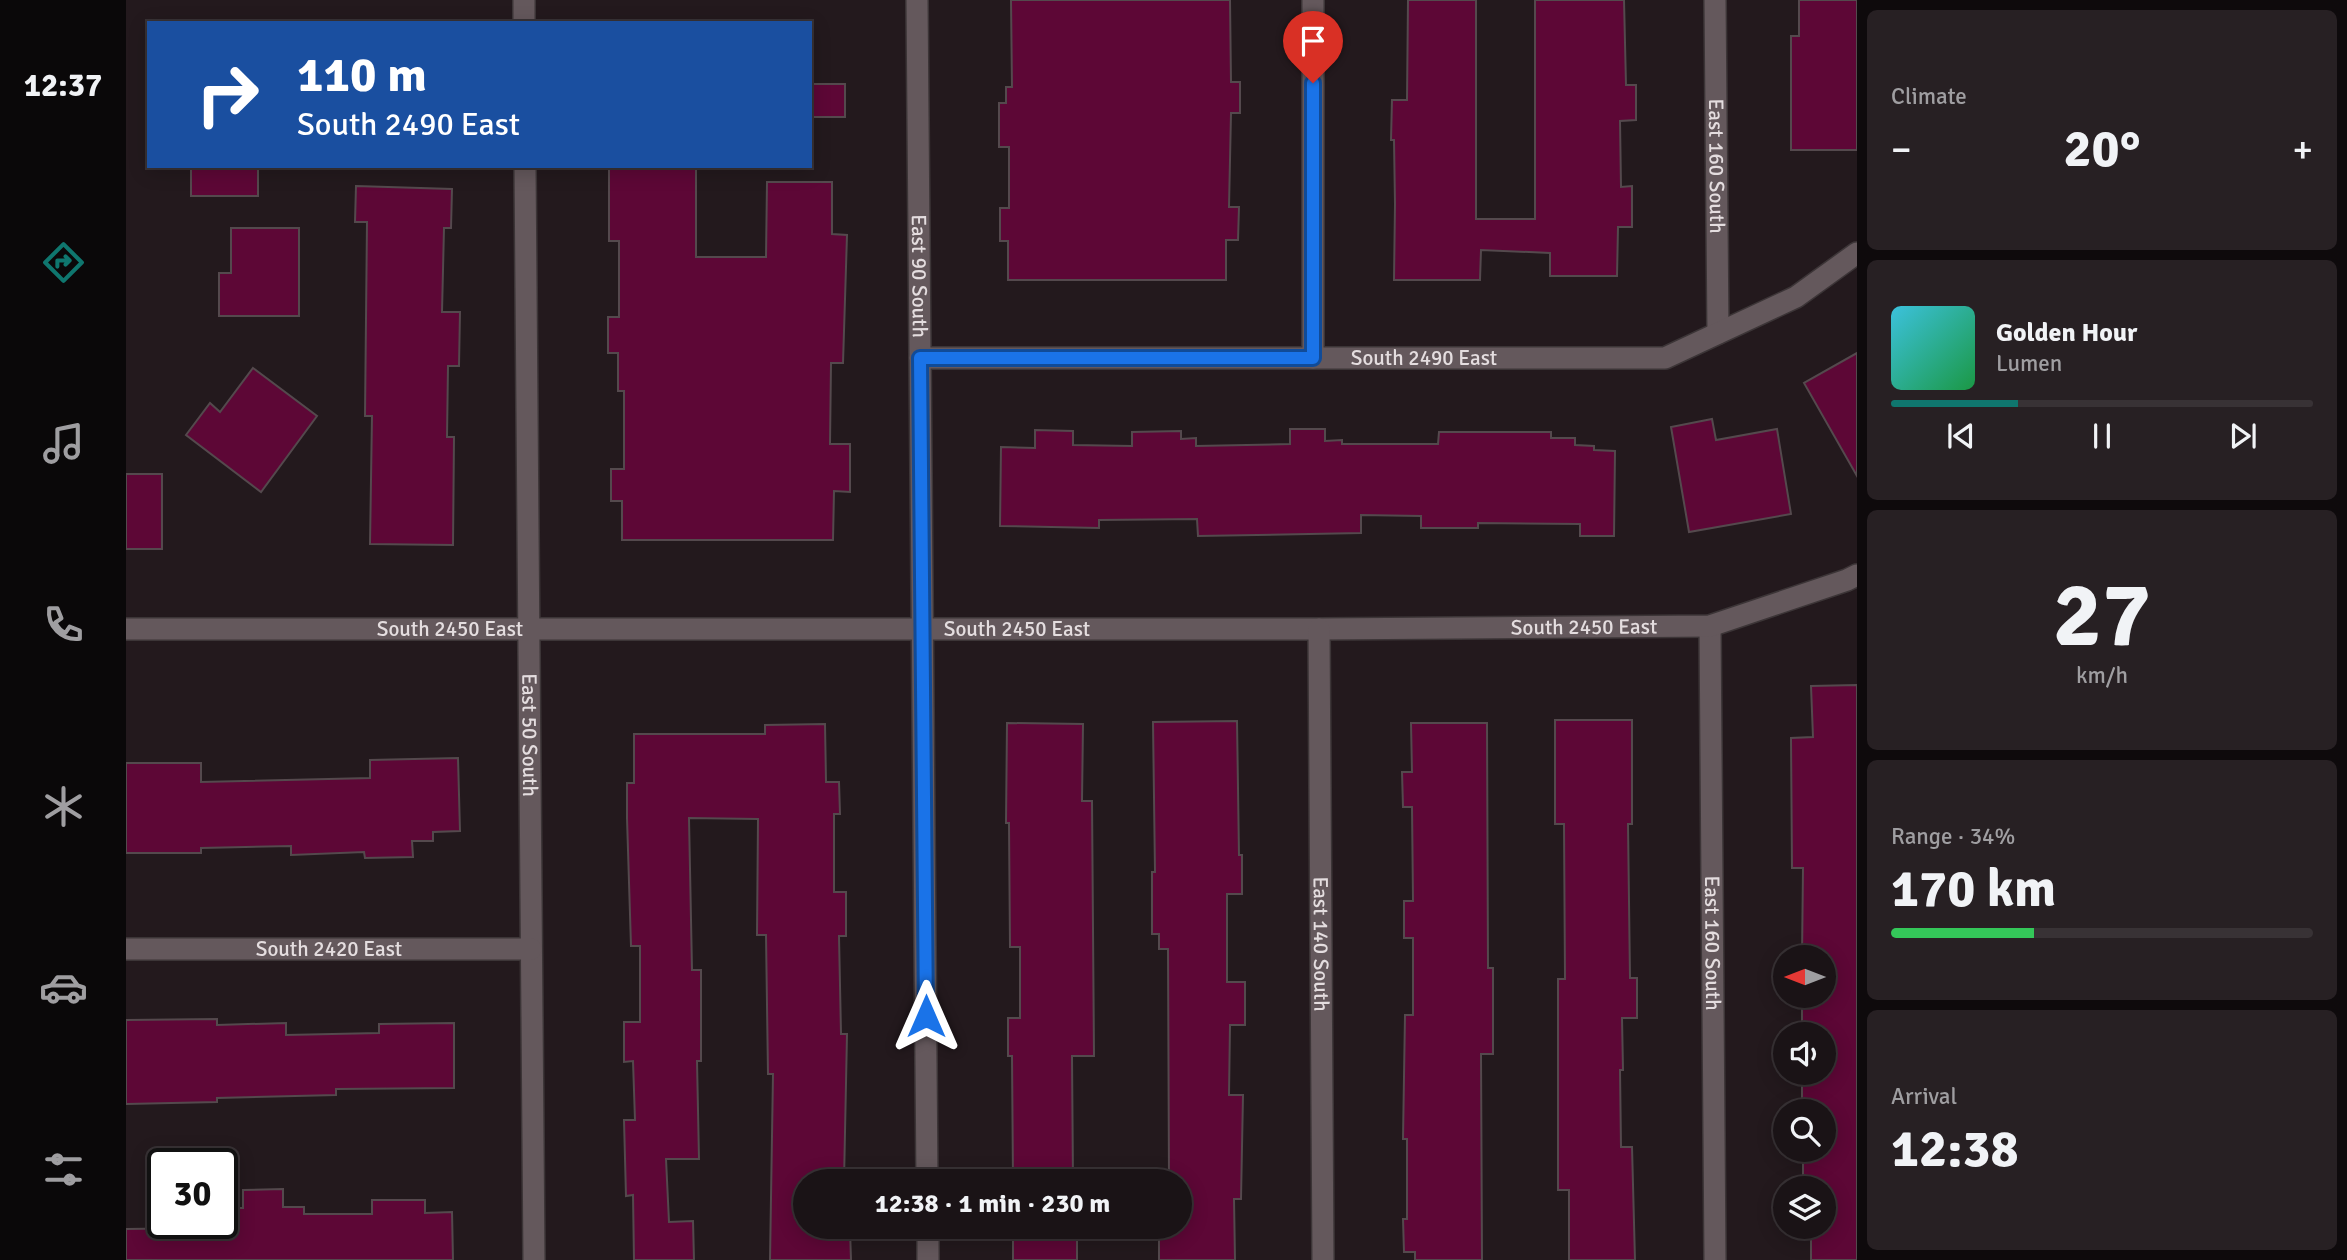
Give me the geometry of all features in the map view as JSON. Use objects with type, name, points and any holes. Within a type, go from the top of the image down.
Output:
[{"type":"street","points":[[524,0],[524,21]]},
{"type":"street","name":"East 90 South","points":[[917,0],[927,1169]]},
{"type":"street","points":[[1313,0],[1313,358]]},
{"type":"street","name":"East 160 South","points":[[1715,0],[1718,333]]},
{"type":"street","name":"East 50 South","points":[[525,168],[534,1260]]},
{"type":"street","name":"South 2490 East","points":[[920,358],[1665,358],[1796,297],[1857,253]]},
{"type":"street","name":"South 2450 East","points":[[126,629],[1319,629],[1710,626],[1857,575]]},
{"type":"street","name":"East 160 South","points":[[1710,626],[1716,1260]]},
{"type":"street","name":"East 140 South","points":[[1319,629],[1322,1260]]},
{"type":"street","name":"South 2420 East","points":[[126,949],[531,949]]},
{"type":"street","points":[[928,1239],[928,1260]]},
{"type":"building","points":[[1011,0],[1230,0],[1231,82],[1240,82],[1240,113],[1231,113],[1229,207],[1239,207],[1238,240],[1226,240],[1226,280],[1008,280],[1008,241],[1000,241],[1000,208],[1009,208],[1009,147],[999,147],[999,103],[1006,103],[1006,87],[1012,87]]},
{"type":"building","points":[[1408,0],[1476,0],[1476,219],[1535,219],[1535,0],[1624,0],[1626,85],[1636,85],[1636,120],[1620,121],[1621,187],[1632,186],[1632,227],[1618,227],[1617,276],[1550,276],[1550,253],[1481,250],[1480,280],[1394,280],[1392,100],[1407,100]]},
{"type":"building","points":[[1799,0],[1857,0],[1857,150],[1791,150],[1791,36],[1799,36]]},
{"type":"building","points":[[812,84],[845,84],[845,117],[812,117]]},
{"type":"building","points":[[191,168],[258,168],[258,196],[191,196]]},
{"type":"building","points":[[609,168],[696,168],[696,257],[766,257],[767,182],[832,182],[832,234],[847,235],[843,363],[831,363],[830,444],[850,444],[850,492],[834,491],[833,540],[622,540],[622,501],[611,501],[611,469],[624,469],[624,391],[618,391],[618,353],[608,353],[608,317],[619,317],[619,241],[609,241]]},
{"type":"building","points":[[356,186],[452,189],[451,228],[444,228],[442,312],[460,312],[459,366],[448,366],[447,437],[454,437],[453,545],[370,544],[372,416],[365,416],[367,222],[355,222]]},
{"type":"building","points":[[231,228],[299,228],[299,316],[219,316],[219,273],[231,273]]},
{"type":"building","points":[[1857,353],[1857,476],[1804,383]]},
{"type":"building","points":[[253,368],[317,416],[261,492],[186,435],[210,403],[220,412]]},
{"type":"building","points":[[1712,419],[1716,440],[1777,429],[1791,514],[1689,532],[1671,427]]},
{"type":"building","points":[[1290,429],[1325,429],[1325,441],[1342,440],[1342,444],[1438,444],[1439,432],[1551,432],[1551,438],[1575,438],[1575,445],[1594,446],[1594,450],[1615,451],[1614,536],[1580,536],[1580,524],[1478,523],[1478,528],[1421,528],[1421,516],[1361,515],[1361,533],[1198,536],[1197,519],[1099,520],[1099,528],[1000,526],[1001,447],[1035,448],[1035,430],[1073,431],[1073,445],[1132,446],[1132,432],[1181,431],[1181,439],[1196,438],[1196,446],[1290,444]]},
{"type":"building","points":[[126,474],[162,474],[162,549],[126,549]]},
{"type":"building","points":[[1857,685],[1857,1260],[1811,1260],[1811,1239],[1836,1239],[1836,1176],[1803,1176],[1803,1162],[1836,1162],[1836,1099],[1802,1099],[1802,1085],[1836,1085],[1836,1022],[1802,1022],[1802,1008],[1836,1008],[1836,945],[1802,945],[1803,868],[1792,868],[1791,738],[1813,737],[1811,686]]},
{"type":"building","points":[[1555,720],[1632,720],[1632,824],[1628,824],[1630,978],[1637,978],[1637,1018],[1622,1018],[1623,1070],[1620,1070],[1621,1147],[1632,1147],[1635,1260],[1569,1260],[1569,1190],[1558,1190],[1558,979],[1565,979],[1564,824],[1555,824]]},
{"type":"building","points":[[1237,721],[1242,894],[1227,894],[1227,982],[1245,982],[1245,1025],[1230,1025],[1229,1095],[1243,1095],[1241,1199],[1234,1199],[1235,1260],[1159,1260],[1159,1239],[1192,1239],[1192,1169],[1169,1169],[1168,949],[1159,949],[1159,934],[1152,934],[1152,872],[1155,872],[1153,722]]},
{"type":"building","points":[[1007,723],[1083,724],[1082,801],[1092,801],[1094,1056],[1072,1056],[1073,1169],[1013,1169],[1012,1056],[1008,1056],[1008,1018],[1020,1018],[1020,947],[1010,947],[1009,823],[1006,823]]},
{"type":"building","points":[[1411,723],[1487,723],[1488,968],[1493,968],[1493,1054],[1481,1054],[1482,1260],[1415,1260],[1415,1252],[1404,1252],[1403,1219],[1407,1219],[1407,1139],[1403,1139],[1405,1015],[1413,1015],[1413,938],[1404,938],[1404,901],[1413,901],[1412,807],[1403,807],[1402,772],[1412,772]]},
{"type":"building","points":[[825,724],[826,782],[839,782],[840,814],[834,814],[834,892],[846,892],[846,936],[839,936],[841,1034],[847,1034],[844,1169],[793,1169],[793,1239],[850,1239],[851,1260],[770,1260],[773,1074],[768,1074],[766,935],[757,935],[758,819],[689,818],[692,970],[701,970],[701,1061],[697,1061],[699,1159],[666,1159],[669,1222],[693,1221],[694,1260],[634,1260],[633,1195],[626,1196],[624,1120],[635,1120],[633,1061],[624,1062],[624,1022],[640,1022],[640,946],[631,946],[627,818],[627,783],[634,783],[634,734],[765,734],[765,725]]},
{"type":"building","points":[[458,758],[460,831],[433,832],[433,841],[412,841],[413,857],[365,858],[364,852],[291,855],[291,846],[201,848],[201,853],[126,853],[126,763],[201,763],[201,782],[370,778],[370,760]]},
{"type":"building","points":[[217,1019],[217,1025],[286,1023],[286,1035],[379,1033],[379,1024],[454,1023],[454,1088],[336,1089],[336,1095],[126,1104],[126,1020]]},
{"type":"building","points":[[283,1189],[283,1207],[304,1207],[304,1214],[372,1214],[372,1200],[425,1200],[425,1213],[452,1212],[453,1260],[126,1260],[126,1229],[147,1229],[147,1239],[238,1239],[238,1208],[243,1208],[243,1190]]},
{"type":"building","points":[[1013,1239],[1077,1239],[1077,1260],[1013,1260]]},
{"type":"route","points":[[926,1016],[920,358],[1313,358],[1313,83]]}]
